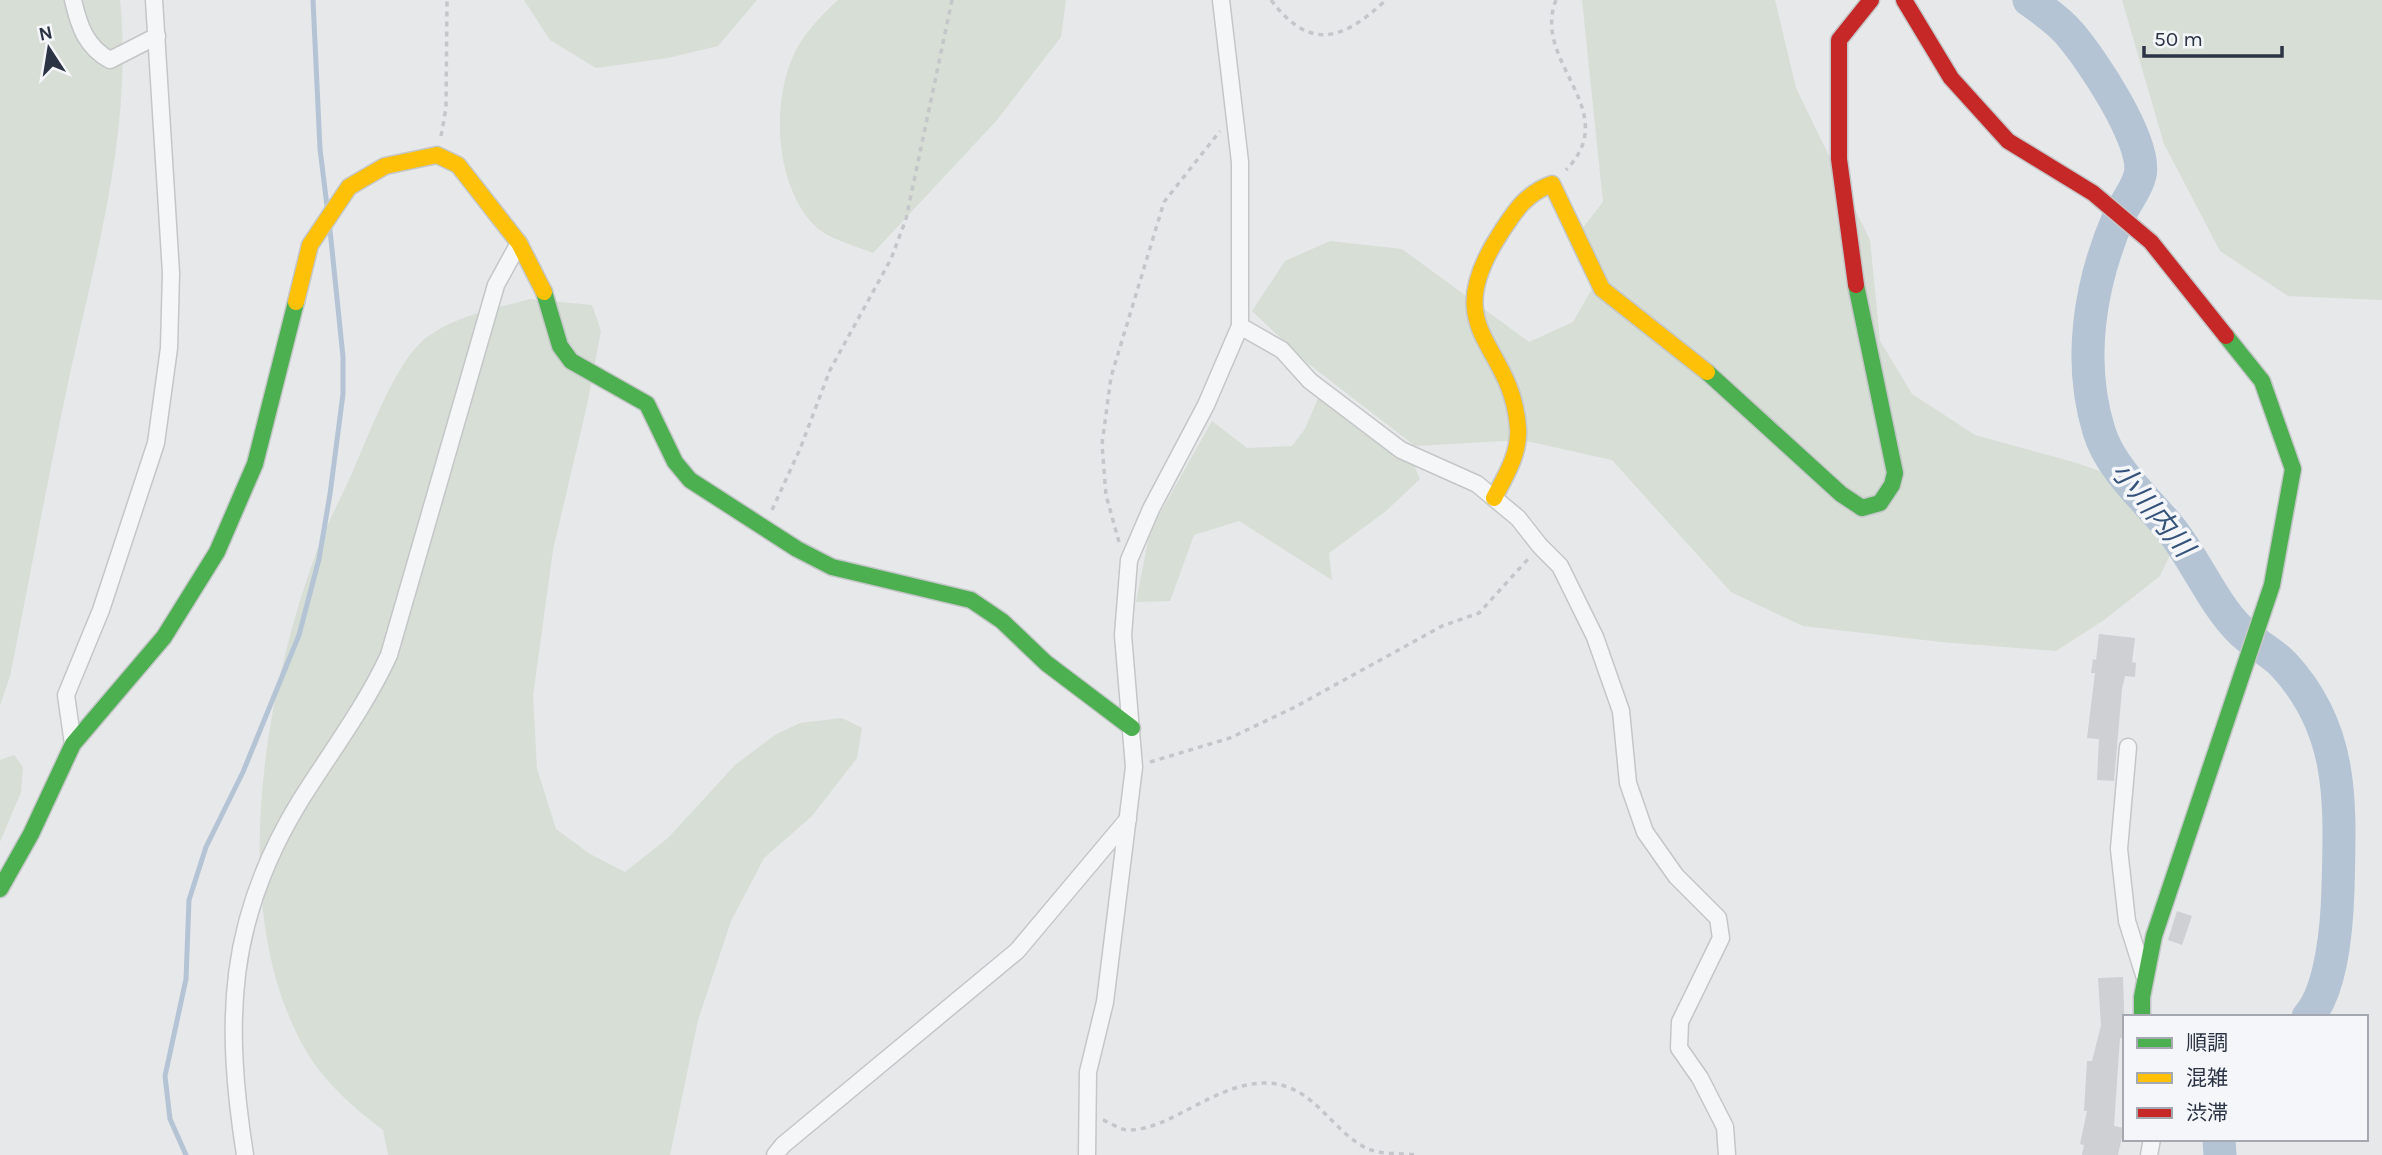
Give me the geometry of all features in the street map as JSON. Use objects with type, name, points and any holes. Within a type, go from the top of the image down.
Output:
[{"type":"street","points":[[73,0],[79,24],[94,51],[110,60],[157,36]]},
{"type":"street","points":[[72,744],[66,695],[101,610],[156,443],[169,348],[171,273],[154,0]]},
{"type":"street","points":[[1087,1155],[1088,1072],[1105,1002],[1134,767],[1123,635],[1129,560],[1151,509],[1206,405],[1240,326],[1240,162],[1221,0]]},
{"type":"street","points":[[1494,498],[1509,467],[1519,429],[1510,388],[1478,322],[1472,295],[1485,256],[1528,191],[1552,184],[1602,289],[1702,367],[1841,494],[1862,508],[1880,503],[1892,485],[1895,473],[1853,269],[1839,159],[1839,40],[1871,0]]},
{"type":"street","points":[[1904,0],[1923,36],[1951,78],[2008,141],[2093,193],[2151,242],[2262,382],[2286,442],[2293,469],[2272,585],[2154,936],[2145,980],[2142,1015]]},
{"type":"street","points":[[0,889],[31,834],[72,744],[164,637],[217,552],[255,464],[310,245],[349,187],[385,166],[437,155],[458,165],[519,243],[542,284],[560,346],[571,361],[647,404],[676,462],[690,480],[764,528],[832,566],[971,600],[1002,621],[1046,663],[1132,728]]},
{"type":"street","points":[[244,1155],[232,1035],[234,972],[248,911],[267,864],[298,804],[378,679],[389,656],[496,285],[519,243]]},
{"type":"street","points":[[1240,326],[1282,350],[1311,381],[1401,450],[1477,484],[1518,518],[1560,566],[1595,637],[1621,711],[1628,783],[1645,832],[1676,876],[1718,918],[1721,938],[1680,1022],[1679,1048],[1700,1078],[1725,1127],[1727,1155]]},
{"type":"street","points":[[2128,747],[2119,849],[2127,921],[2145,980]]},
{"type":"street","points":[[775,1155],[783,1145],[965,998],[1017,951],[1128,819]]},
{"type":"path","points":[[437,155],[446,108],[447,0]]},
{"type":"path","points":[[764,528],[800,449],[830,370],[891,259],[906,219],[952,0]]},
{"type":"path","points":[[1270,0],[1297,26],[1327,35],[1336,35],[1359,24],[1386,0]]},
{"type":"path","points":[[1552,184],[1570,165],[1583,143],[1587,124],[1580,97],[1558,56],[1551,33],[1556,0]]},
{"type":"path","points":[[1129,560],[1114,532],[1105,483],[1102,444],[1111,377],[1164,202],[1222,129],[1236,120]]},
{"type":"path","points":[[1134,767],[1230,738],[1443,626],[1479,614],[1540,546]]},
{"type":"path","points":[[1089,1114],[1126,1130],[1146,1127],[1212,1096],[1244,1085],[1270,1083],[1293,1089],[1319,1105],[1349,1137],[1367,1150],[1417,1155]]},
{"type":"shaded area","points":[[0,0],[120,0],[123,48],[117,143],[110,190],[61,415],[10,676],[0,705]]},
{"type":"shaded area","points":[[524,0],[757,0],[718,46],[668,58],[596,68],[550,40]]},
{"type":"shaded area","points":[[838,0],[1066,0],[1061,37],[997,120],[873,253],[835,238],[815,226],[792,189],[781,144],[782,96],[794,54],[808,32]]},
{"type":"shaded area","points":[[1582,0],[1775,0],[1796,88],[1870,240],[1880,341],[1912,394],[1975,435],[2077,463],[2153,490],[2183,528],[2160,576],[2104,620],[2056,651],[1941,642],[1803,626],[1731,592],[1612,460],[1522,440],[1415,446],[1305,361],[1252,311],[1285,261],[1330,241],[1402,249],[1529,342],[1573,322],[1601,273],[1577,235],[1603,202]]},
{"type":"shaded area","points":[[2122,0],[2382,0],[2382,300],[2288,296],[2220,251],[2164,144]]},
{"type":"shaded area","points":[[530,299],[592,305],[601,331],[587,405],[553,550],[533,696],[537,769],[556,829],[590,854],[625,872],[668,838],[735,765],[775,735],[800,723],[842,718],[862,728],[857,758],[812,816],[764,858],[731,921],[698,1020],[670,1155],[388,1155],[383,1130],[341,1094],[314,1063],[281,995],[266,933],[260,868],[261,801],[269,734],[282,668],[318,548],[394,380],[416,348],[439,329],[477,314]]},
{"type":"shaded area","points":[[1319,396],[1364,434],[1413,463],[1420,479],[1386,511],[1329,553],[1332,580],[1239,521],[1194,535],[1170,601],[1136,602],[1150,531],[1212,421],[1247,448],[1292,446],[1305,429]]},
{"type":"shaded area","points":[[14,755],[23,767],[21,792],[0,842],[0,760]]},
{"type":"building","points":[[2099,634],[2135,638],[2132,662],[2136,663],[2135,677],[2125,676],[2122,689],[2114,781],[2097,780],[2099,739],[2087,738],[2095,673],[2091,673],[2093,659],[2096,660]]},
{"type":"building","points":[[2177,911],[2192,916],[2182,945],[2168,940]]},
{"type":"building","points":[[2123,977],[2123,1037],[2120,1038],[2114,1126],[2123,1128],[2118,1155],[2082,1155],[2084,1145],[2080,1144],[2087,1111],[2084,1111],[2087,1061],[2092,1061],[2101,1025],[2098,978]]},
{"type":"waterway","points":[[313,0],[320,149],[327,206]]},
{"type":"waterway","name":"小川内川","points":[[2029,0],[2050,15],[2079,45],[2116,101],[2140,161],[2140,175],[2134,191],[2119,216],[2109,242],[2094,295],[2090,322],[2088,349],[2092,404],[2104,445],[2120,470],[2179,540],[2230,618],[2244,634],[2279,660],[2304,690],[2328,743],[2335,770],[2338,799],[2336,920],[2328,974],[2323,991],[2309,1015]]},
{"type":"waterway","points":[[186,1155],[170,1119],[165,1076],[186,979],[189,900],[206,847],[243,772],[299,635],[319,559],[330,494],[343,394],[343,357],[330,230]]},
{"type":"waterway","name":"小川内川","points":[[2219,1141],[2220,1155]]},
{"type":"traffic: fast","points":[[1707,372],[1841,494],[1862,508],[1880,503],[1892,485],[1895,473],[1856,285]]},
{"type":"traffic: fast","points":[[544,292],[560,346],[571,361],[647,404],[675,462],[690,480],[797,549],[832,567],[971,600],[1002,621],[1046,663],[1132,728]]},
{"type":"traffic: fast","points":[[0,889],[31,834],[73,744],[164,637],[217,552],[255,464],[296,302]]},
{"type":"traffic: fast","points":[[2142,1015],[2142,997],[2154,936],[2272,585],[2293,469],[2262,381],[2226,336]]},
{"type":"traffic: slow","points":[[296,302],[310,245],[349,187],[385,166],[437,155],[458,165],[519,243],[544,292]]},
{"type":"traffic: slow","points":[[1494,498],[1514,456],[1518,428],[1513,399],[1476,316],[1475,294],[1482,267],[1500,234],[1528,198],[1543,188],[1552,184],[1602,289],[1707,372]]},
{"type":"traffic: jam","points":[[1856,285],[1839,159],[1839,40],[1871,0]]},
{"type":"traffic: jam","points":[[1904,0],[1951,78],[2008,141],[2093,193],[2151,242],[2226,336]]}]
